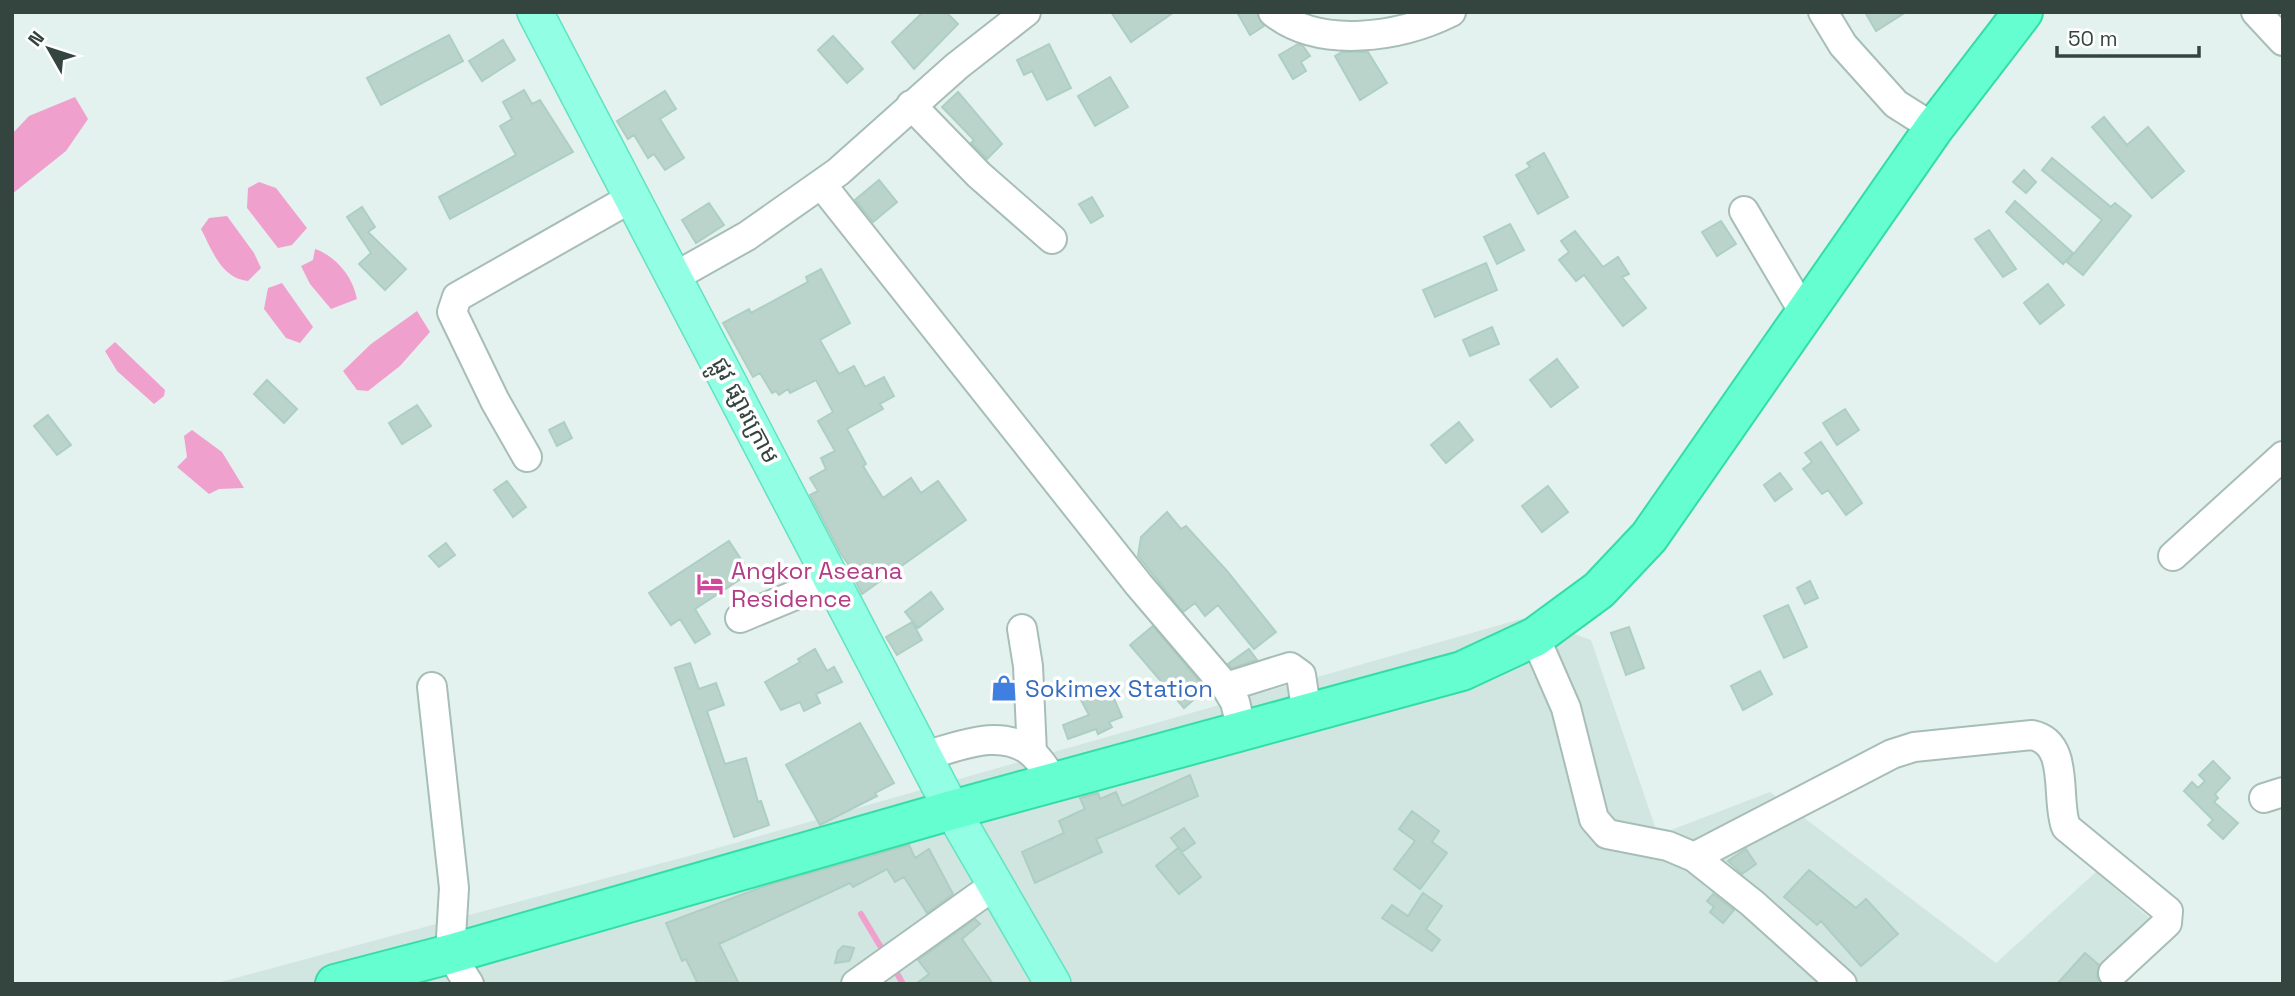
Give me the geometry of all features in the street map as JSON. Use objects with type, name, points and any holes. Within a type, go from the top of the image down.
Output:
[{"type":"highway","points":[[335,984],[459,969],[952,810],[1462,671],[1535,637],[1599,590],[1649,537],[1934,128],[2023,12]]},
{"type":"main road","name":"ផ្លូវ ផ្សារក្រោម","points":[[535,12],[676,276],[952,810],[1053,984]]},
{"type":"street","points":[[676,276],[747,236],[822,185],[865,151],[911,105],[1026,12]]},
{"type":"street","points":[[1273,12],[1298,27],[1342,36],[1397,32],[1425,25],[1451,12]]},
{"type":"street","points":[[1822,12],[1843,45],[1896,104],[1934,128]]},
{"type":"street","points":[[2256,12],[2283,41]]},
{"type":"street","points":[[911,105],[971,166],[1052,239]]},
{"type":"street","points":[[822,185],[1139,584],[1226,687],[1236,702],[1242,731]]},
{"type":"street","points":[[527,457],[495,401],[453,312],[457,297],[633,197]]},
{"type":"street","points":[[1744,211],[1804,311]]},
{"type":"street","points":[[2173,556],[2283,456]]},
{"type":"street","points":[[740,618],[834,579]]},
{"type":"street","points":[[1022,629],[1028,666],[1032,753]]},
{"type":"street","points":[[1535,637],[1566,708],[1594,819],[1607,834],[1668,846],[1694,857],[1752,903],[1842,984]]},
{"type":"street","points":[[1226,687],[1290,667],[1301,675],[1307,714]]},
{"type":"street","points":[[432,687],[454,888],[459,969]]},
{"type":"street","points":[[1694,857],[1892,754],[1914,747],[2032,735],[2042,737],[2050,744],[2057,758],[2066,827],[2168,911],[2167,923],[2113,973]]},
{"type":"street","points":[[925,756],[987,739],[1005,739],[1032,753],[1056,783]]},
{"type":"street","points":[[856,984],[996,884]]},
{"type":"shaded area","points":[[75,97],[88,119],[66,151],[12,194],[12,134],[29,116]]},
{"type":"shaded area","points":[[259,182],[276,188],[307,228],[292,245],[278,248],[247,208],[248,188]]},
{"type":"shaded area","points":[[227,216],[254,253],[261,268],[248,281],[231,275],[224,269],[201,229],[209,218]]},
{"type":"shaded area","points":[[315,249],[323,252],[342,268],[352,283],[357,299],[331,309],[310,284],[301,266],[313,260]]},
{"type":"shaded area","points":[[282,283],[313,327],[300,343],[286,338],[264,309],[268,288]]},
{"type":"shaded area","points":[[417,311],[430,332],[400,366],[368,391],[357,390],[343,371],[371,344]]},
{"type":"shaded area","points":[[115,342],[165,390],[164,396],[154,404],[117,371],[105,351]]},
{"type":"shaded area","points":[[192,430],[222,452],[244,488],[219,489],[209,494],[177,467],[187,457],[184,436]]},
{"type":"shaded area","points":[[1528,617],[1591,640],[1658,835],[1770,792],[1996,963],[2096,872],[2168,934],[2116,984],[213,984],[696,854]]},
{"type":"building","points":[[923,12],[946,12],[958,24],[914,69],[892,42]]},
{"type":"building","points":[[1111,12],[1174,12],[1131,42]]},
{"type":"building","points":[[1237,12],[1256,12],[1264,26],[1250,35]]},
{"type":"building","points":[[1865,12],[1906,12],[1876,31]]},
{"type":"building","points":[[449,35],[463,61],[381,105],[367,78]]},
{"type":"building","points":[[833,36],[863,69],[847,83],[818,50]]},
{"type":"building","points":[[503,40],[515,60],[482,81],[469,61]]},
{"type":"building","points":[[1049,44],[1071,88],[1047,100],[1032,71],[1024,75],[1017,60]]},
{"type":"building","points":[[1298,44],[1303,46],[1310,56],[1301,62],[1306,71],[1293,79],[1279,55]]},
{"type":"building","points":[[1342,52],[1368,52],[1387,83],[1360,100],[1335,56]]},
{"type":"building","points":[[1110,77],[1128,107],[1095,126],[1078,96]]},
{"type":"building","points":[[524,90],[532,104],[540,100],[573,152],[450,219],[439,197],[516,155],[500,126],[512,119],[503,102]]},
{"type":"building","points":[[665,91],[676,109],[660,119],[684,158],[665,170],[654,154],[648,158],[634,135],[628,139],[617,121]]},
{"type":"building","points":[[958,92],[1002,144],[987,159],[971,143],[974,140],[942,107]]},
{"type":"building","points":[[2104,117],[2127,145],[2148,127],[2184,171],[2152,198],[2092,127]]},
{"type":"building","points":[[1544,153],[1568,197],[1538,214],[1516,175],[1530,167],[1527,163]]},
{"type":"building","points":[[2052,158],[2111,207],[2115,203],[2131,216],[2083,275],[2067,262],[2102,220],[2042,170]]},
{"type":"building","points":[[2024,170],[2036,182],[2026,193],[2013,182]]},
{"type":"building","points":[[879,180],[897,202],[873,222],[855,200]]},
{"type":"building","points":[[1092,197],[1103,216],[1091,223],[1079,204]]},
{"type":"building","points":[[2015,201],[2073,253],[2063,264],[2006,212]]},
{"type":"building","points":[[709,203],[724,225],[696,243],[682,220]]},
{"type":"building","points":[[362,207],[375,227],[368,232],[406,269],[385,290],[359,264],[371,253],[347,217]]},
{"type":"building","points":[[1721,221],[1736,244],[1717,256],[1702,232]]},
{"type":"building","points":[[1510,224],[1524,250],[1497,264],[1484,237]]},
{"type":"building","points":[[1989,230],[2016,269],[2003,277],[1975,239]]},
{"type":"building","points":[[1575,231],[1603,267],[1618,257],[1629,274],[1622,277],[1646,308],[1623,326],[1584,275],[1576,281],[1559,260],[1569,252],[1561,241]]},
{"type":"building","points":[[1486,263],[1497,290],[1435,317],[1423,290]]},
{"type":"building","points":[[821,269],[850,323],[820,340],[839,374],[854,366],[865,387],[884,377],[894,396],[880,404],[883,409],[847,429],[866,464],[863,466],[883,498],[911,478],[921,493],[938,481],[966,520],[862,594],[855,580],[858,578],[841,554],[810,495],[818,491],[810,478],[826,469],[821,458],[835,451],[818,421],[833,412],[816,380],[790,393],[788,389],[779,395],[776,391],[772,393],[760,373],[753,377],[723,323],[749,309],[751,313],[808,282],[806,277]]},
{"type":"building","points":[[2048,284],[2064,305],[2040,324],[2024,303]]},
{"type":"building","points":[[1492,327],[1499,344],[1470,356],[1463,340]]},
{"type":"building","points":[[1557,359],[1578,387],[1551,407],[1530,380]]},
{"type":"building","points":[[267,380],[297,409],[284,423],[254,394]]},
{"type":"building","points":[[417,405],[431,426],[402,444],[389,423]]},
{"type":"building","points":[[1845,409],[1859,430],[1837,445],[1823,423]]},
{"type":"building","points":[[48,415],[71,445],[57,455],[34,426]]},
{"type":"building","points":[[564,422],[572,438],[557,446],[549,430]]},
{"type":"building","points":[[1459,422],[1473,440],[1446,463],[1431,445]]},
{"type":"building","points":[[1821,442],[1862,503],[1846,515],[1828,490],[1822,494],[1803,469],[1812,462],[1805,453]]},
{"type":"building","points":[[1780,473],[1792,489],[1775,501],[1764,485]]},
{"type":"building","points":[[507,481],[526,507],[513,517],[494,490]]},
{"type":"building","points":[[1548,486],[1568,512],[1542,532],[1522,506]]},
{"type":"building","points":[[1167,512],[1181,529],[1186,526],[1227,571],[1276,632],[1254,649],[1218,605],[1205,616],[1195,603],[1183,612],[1138,556],[1141,537]]},
{"type":"building","points":[[729,541],[750,573],[695,609],[710,634],[695,643],[680,619],[671,625],[649,593]]},
{"type":"building","points":[[446,543],[455,555],[439,567],[429,556]]},
{"type":"building","points":[[1810,581],[1818,598],[1805,604],[1797,588]]},
{"type":"building","points":[[931,592],[943,609],[918,628],[905,612]]},
{"type":"building","points":[[1788,605],[1807,647],[1784,658],[1764,616]]},
{"type":"building","points":[[912,622],[922,640],[897,655],[886,637]]},
{"type":"building","points":[[1153,626],[1206,689],[1184,708],[1130,645]]},
{"type":"building","points":[[1629,627],[1644,668],[1626,675],[1611,633]]},
{"type":"building","points":[[815,649],[827,671],[834,667],[842,682],[816,694],[820,703],[804,711],[800,702],[781,710],[765,682],[800,662],[798,659]]},
{"type":"building","points":[[1249,649],[1257,660],[1232,668],[1228,664]]},
{"type":"building","points":[[690,663],[699,689],[716,683],[724,705],[707,711],[725,764],[746,758],[758,802],[761,801],[769,825],[734,837],[675,668]]},
{"type":"building","points":[[1760,671],[1772,694],[1743,710],[1731,686]]},
{"type":"building","points":[[1111,692],[1122,717],[1109,722],[1112,727],[1098,734],[1096,729],[1068,739],[1063,725],[1089,715],[1081,700],[1095,694],[1097,698]]},
{"type":"building","points":[[860,723],[894,783],[875,793],[877,796],[820,825],[786,765]]},
{"type":"building","points":[[2213,761],[2230,778],[2215,794],[2218,798],[2214,802],[2238,823],[2223,839],[2208,825],[2213,820],[2184,791],[2192,782],[2198,788],[2205,781],[2199,775]]},
{"type":"building","points":[[1190,775],[1198,796],[1096,839],[1102,852],[1035,883],[1022,852],[1064,833],[1059,821],[1085,809],[1080,798],[1098,793],[1100,799],[1116,792],[1122,806]]},
{"type":"building","points":[[1412,811],[1439,831],[1432,842],[1447,853],[1420,889],[1394,869],[1415,841],[1399,829]]},
{"type":"building","points":[[1184,828],[1195,843],[1182,852],[1171,838]]},
{"type":"building","points":[[909,845],[915,858],[929,849],[953,894],[927,913],[904,877],[895,882],[887,869],[853,887],[850,883],[719,944],[739,984],[698,984],[686,959],[682,961],[666,923],[765,886]]},
{"type":"building","points":[[1178,848],[1201,877],[1179,894],[1156,866]]},
{"type":"building","points":[[1746,849],[1756,864],[1742,874],[1728,861]]},
{"type":"building","points":[[1809,870],[1856,908],[1866,899],[1898,934],[1861,966],[1821,921],[1817,925],[1784,897]]},
{"type":"building","points":[[1423,893],[1442,906],[1426,929],[1440,940],[1432,951],[1382,918],[1392,905],[1408,916]]},
{"type":"building","points":[[1713,894],[1734,910],[1723,923],[1710,912],[1714,907],[1707,901]]},
{"type":"building","points":[[975,919],[980,924],[962,939],[993,984],[916,984],[929,974],[918,960]]},
{"type":"building","points":[[843,946],[854,948],[851,957],[849,961],[835,963],[838,951]]},
{"type":"building","points":[[2085,953],[2099,965],[2097,976],[2100,984],[2057,984]]},
{"type":"waterway","points":[[861,914],[885,954]]},
{"type":"waterway","points":[[893,966],[903,984]]},
{"type":"place","name":"Angkor Aseana Residence","points":[[710,584]]},
{"type":"place","name":"Sokimex Station","points":[[1004,688]]}]
